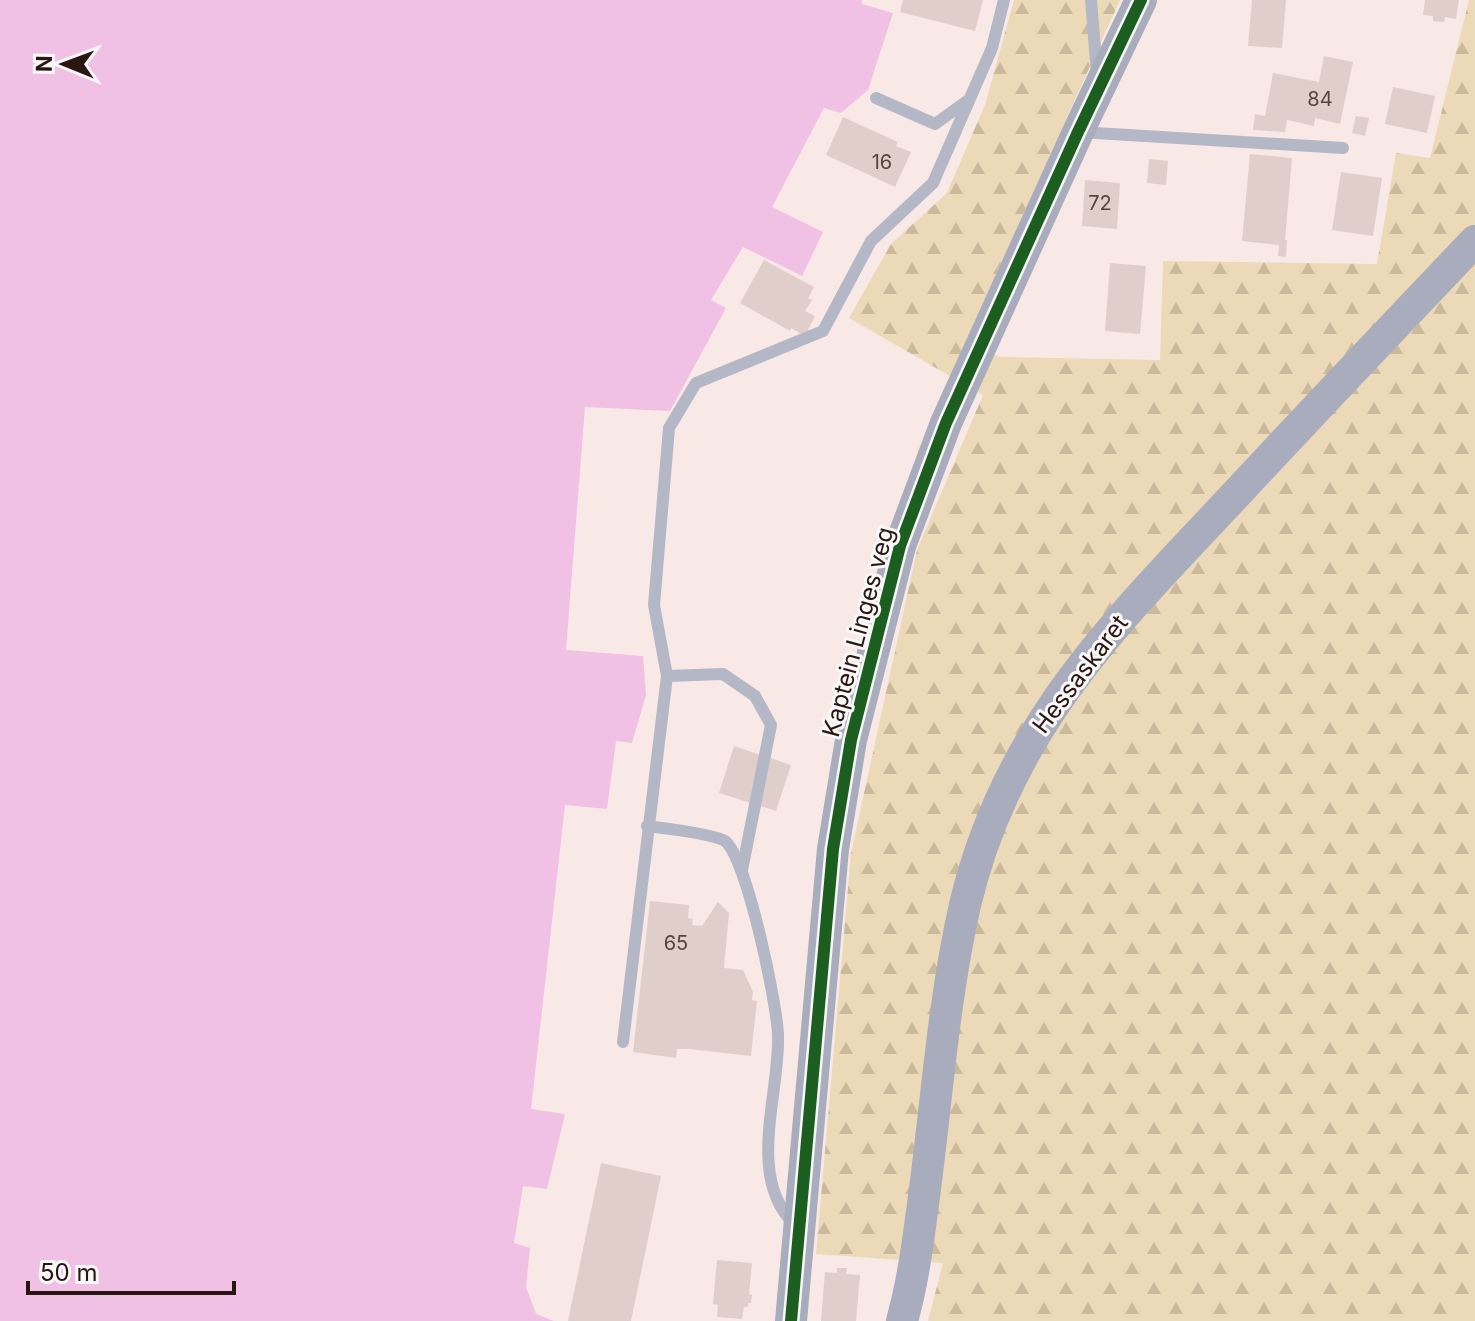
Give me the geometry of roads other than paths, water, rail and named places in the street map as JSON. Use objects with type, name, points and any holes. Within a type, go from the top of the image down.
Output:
[{"type":"street","name":"Kaptein Linges veg","points":[[791,1321],[833,849],[855,725],[900,546],[941,437],[1141,0]]},
{"type":"street","name":"Hessaskaret","points":[[902,1321],[916,1257],[965,906],[993,817],[1024,753],[1067,683],[1126,611],[1475,241]]},
{"type":"lane","points":[[623,1042],[667,676],[654,605],[669,428],[696,383],[823,331],[871,241],[933,183],[992,48],[1004,0]]},
{"type":"lane","points":[[1091,0],[1099,89]]},
{"type":"lane","points":[[876,98],[935,124],[970,99]]},
{"type":"lane","points":[[1078,132],[1343,148]]},
{"type":"lane","points":[[667,676],[723,674],[755,696],[771,725],[742,870]]},
{"type":"lane","points":[[647,826],[720,839],[731,848],[742,870],[778,1035],[768,1175],[775,1199],[799,1230]]}]
